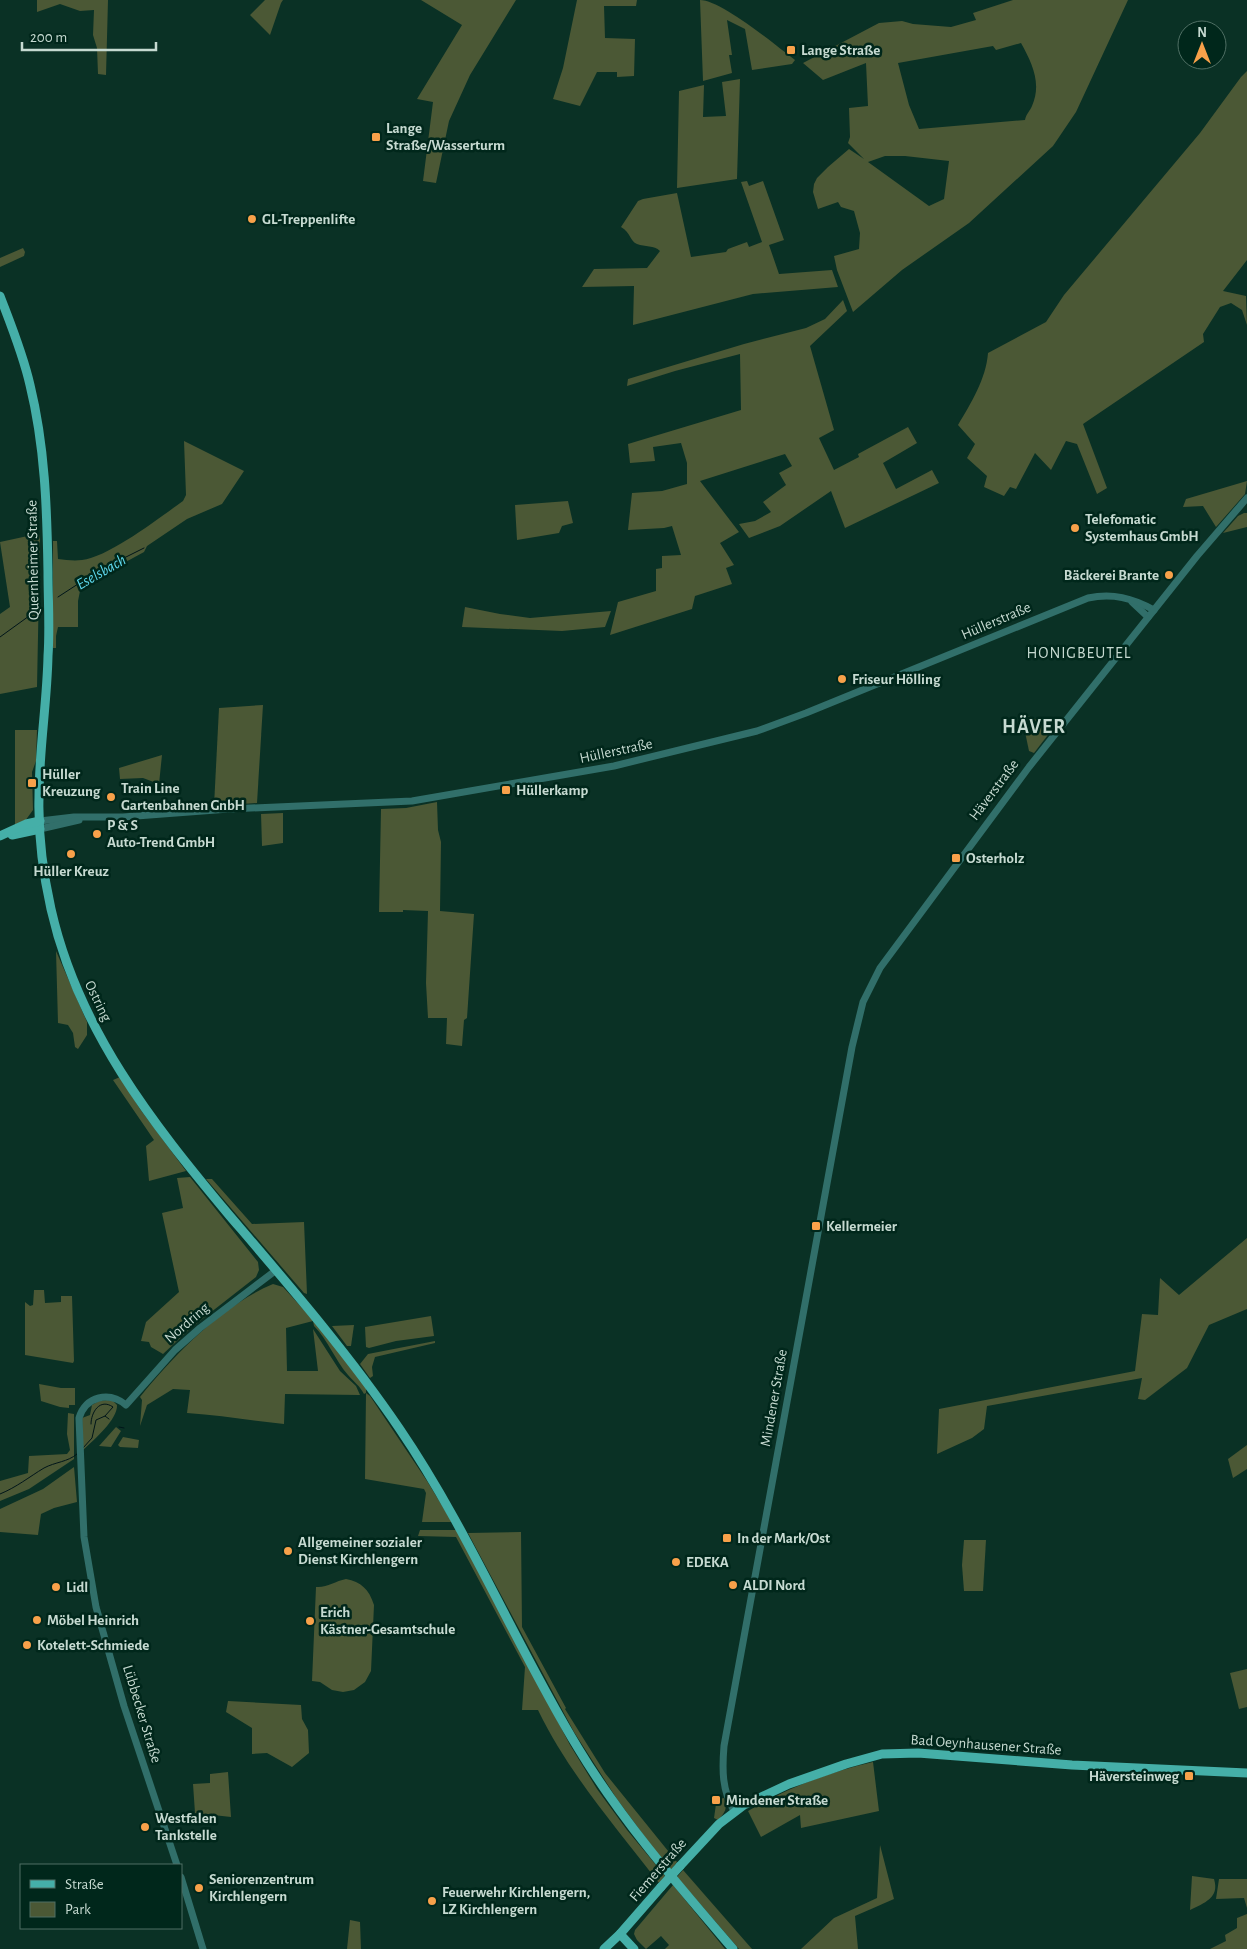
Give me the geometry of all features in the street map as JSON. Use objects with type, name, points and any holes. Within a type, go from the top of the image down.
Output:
[{"type":"main road","name":"Quernheimer Straße","points":[[0,296],[30,383],[43,452],[47,529],[49,652],[39,778],[40,825]]},
{"type":"main road","name":"Hüllerstraße","points":[[0,838],[27,831],[40,825]]},
{"type":"main road","name":"Ostring","points":[[40,825],[42,860],[50,908],[65,960],[81,1001],[100,1038],[129,1086],[150,1118],[185,1162],[332,1337],[403,1433],[464,1536],[556,1711],[581,1753],[622,1815],[696,1906]]},
{"type":"main road","name":"Bad Oeynhausener Straße","points":[[734,1812],[754,1799],[790,1784],[864,1758],[890,1753],[918,1753],[1072,1764],[1247,1773]]},
{"type":"main road","name":"Fiemerstraße","points":[[604,1949],[719,1824],[734,1812]]},
{"type":"main road","points":[[696,1906],[707,1925],[727,1949]]},
{"type":"main road","points":[[696,1906],[733,1949]]},
{"type":"main road","points":[[617,1937],[626,1949]]},
{"type":"main road","points":[[617,1937],[634,1949]]},
{"type":"street","name":"Häverstraße","points":[[868,990],[880,968],[974,840],[1148,616],[1196,556],[1247,498]]},
{"type":"street","name":"Hüllerstraße","points":[[40,825],[93,817],[123,817],[264,807],[412,801],[614,766],[757,730],[881,683],[1078,601],[1096,596],[1118,596],[1130,598],[1154,610]]},
{"type":"street","points":[[1118,596],[1135,604],[1148,616]]},
{"type":"street","name":"Mindener Straße","points":[[734,1812],[727,1799],[724,1786],[724,1746],[852,1047],[859,1016],[868,990]]},
{"type":"street","name":"Nordring","points":[[126,1405],[165,1362],[194,1334],[275,1271]]},
{"type":"street","name":"Lübbecker Straße","points":[[126,1405],[109,1396],[99,1397],[91,1401],[81,1413],[79,1435],[85,1547],[96,1607],[129,1722],[177,1864]]},
{"type":"street","points":[[182,1880],[203,1949]]},
{"type":"green space","points":[[37,0],[108,0],[106,75],[98,74],[97,48],[93,35],[94,10],[80,11],[60,4],[37,12]]},
{"type":"green space","points":[[265,0],[283,0],[270,35],[250,15]]},
{"type":"green space","points":[[421,0],[516,0],[470,75],[449,121],[436,183],[423,181],[433,102],[417,99],[462,25]]},
{"type":"green space","points":[[577,0],[637,0],[636,6],[604,6],[605,38],[635,39],[634,76],[617,77],[617,72],[597,72],[580,106],[553,99],[563,68]]},
{"type":"green space","points":[[700,0],[721,7],[735,15],[795,60],[792,64],[752,70],[745,29],[727,20],[732,55],[729,55],[732,73],[703,81]]},
{"type":"green space","points":[[1013,0],[1128,0],[1076,112],[1053,146],[969,223],[902,270],[853,312],[837,270],[834,256],[859,249],[860,233],[854,211],[841,207],[838,202],[818,209],[813,192],[817,178],[849,149],[864,159],[848,143],[850,137],[849,108],[868,106],[866,63],[823,80],[803,63],[879,23],[902,21],[913,24],[951,27],[976,20],[973,13]],"holes":[[[1021,43],[1029,58],[1036,81],[1035,98],[1025,120],[919,129],[909,105],[898,63],[993,46],[996,50]],[[885,156],[905,156],[949,161],[944,199],[929,206],[868,162]]]},
{"type":"green space","points":[[1247,71],[1247,260],[1223,291],[1246,296],[1247,325],[1242,310],[1231,303],[1220,307],[1203,334],[1204,342],[1083,424],[1107,488],[1097,494],[1077,444],[1066,441],[1051,470],[1035,453],[1016,489],[1010,487],[1004,496],[984,487],[987,476],[967,458],[975,444],[958,425],[981,381],[988,353],[1046,322],[1064,295],[1200,133]]},
{"type":"green space","points":[[740,79],[737,179],[677,188],[679,91],[704,85],[703,117],[726,116],[722,82]]},
{"type":"green space","points":[[747,181],[749,186],[763,181],[784,240],[769,245],[779,274],[832,270],[838,287],[753,294],[633,325],[634,286],[582,287],[594,269],[647,268],[660,251],[635,243],[621,227],[638,201],[643,199],[677,193],[691,257],[726,252],[728,249],[747,242],[749,247],[762,242],[741,182]]},
{"type":"green space","points":[[23,248],[24,256],[0,267],[0,258]]},
{"type":"green space","points":[[843,300],[847,311],[810,346],[834,430],[819,438],[834,470],[859,457],[858,454],[908,427],[917,443],[883,463],[896,489],[932,470],[939,483],[845,528],[831,491],[780,526],[749,538],[739,524],[755,521],[771,512],[763,502],[786,485],[779,473],[792,466],[785,454],[700,481],[739,532],[720,543],[734,565],[726,568],[732,584],[695,596],[692,609],[610,635],[618,602],[656,591],[656,569],[662,568],[662,556],[681,555],[672,526],[628,530],[632,493],[662,491],[687,484],[687,463],[681,443],[653,447],[655,461],[630,463],[628,444],[741,410],[740,354],[627,386],[628,379],[744,344],[806,328],[825,319]]},
{"type":"green space","points":[[184,441],[244,471],[222,504],[187,519],[147,546],[144,552],[100,576],[80,591],[78,627],[58,627],[56,648],[53,648],[53,541],[57,541],[58,559],[79,560],[93,557],[134,536],[183,501],[186,495]]},
{"type":"green space","points":[[1247,481],[1245,494],[1216,527],[1203,506],[1183,507],[1186,499]]},
{"type":"green space","points":[[568,501],[573,523],[562,526],[559,533],[517,540],[515,505]]},
{"type":"green space","points":[[1247,513],[1247,527],[1223,533],[1238,516]]},
{"type":"green space","points":[[37,534],[40,535],[37,687],[0,694],[0,614],[10,607],[0,542]]},
{"type":"green space","points":[[465,607],[530,618],[611,611],[605,627],[562,631],[462,627]]},
{"type":"green space","points":[[263,705],[257,803],[214,806],[219,708]]},
{"type":"green space","points":[[1021,713],[1054,727],[1034,753],[1029,751]]},
{"type":"green space","points":[[15,730],[37,730],[36,761],[32,772],[33,810],[25,821],[15,827]]},
{"type":"green space","points":[[162,755],[159,784],[143,778],[120,779],[119,768]]},
{"type":"green space","points":[[437,802],[438,830],[441,842],[440,911],[474,914],[467,1018],[464,1020],[462,1046],[446,1044],[447,1018],[428,1018],[426,983],[428,911],[403,910],[403,912],[379,912],[381,809],[406,808]]},
{"type":"green space","points":[[283,813],[283,843],[262,846],[261,814]]},
{"type":"green space","points":[[56,951],[87,1022],[87,1035],[78,1049],[75,1047],[73,1033],[68,1025],[58,1023]]},
{"type":"green space","points":[[120,1077],[140,1109],[186,1171],[149,1181],[146,1146],[154,1140],[113,1080]]},
{"type":"green space","points":[[190,1177],[258,1262],[259,1270],[256,1277],[192,1327],[163,1354],[151,1347],[149,1342],[141,1341],[146,1322],[179,1292],[162,1213],[183,1208],[177,1178]]},
{"type":"green space","points":[[206,1179],[212,1179],[252,1224],[304,1222],[307,1294],[304,1293]]},
{"type":"green space","points":[[1247,1238],[1247,1309],[1209,1325],[1187,1368],[1145,1400],[1138,1399],[1142,1378],[987,1406],[984,1429],[972,1438],[937,1454],[939,1409],[1135,1371],[1142,1314],[1158,1315],[1160,1278],[1179,1295]]},
{"type":"green space","points":[[273,1284],[283,1287],[314,1321],[366,1386],[366,1393],[364,1394],[343,1369],[314,1326],[313,1321],[286,1328],[287,1371],[318,1371],[313,1329],[340,1371],[356,1386],[360,1395],[285,1394],[284,1424],[187,1413],[190,1390],[173,1389],[147,1405],[140,1426],[142,1400],[140,1397],[168,1364],[217,1318],[254,1293]]},
{"type":"green space","points":[[34,1290],[44,1290],[45,1303],[61,1302],[61,1296],[72,1296],[73,1363],[25,1355],[25,1302],[30,1306],[33,1305]]},
{"type":"green space","points":[[431,1316],[434,1336],[366,1347],[365,1327]]},
{"type":"green space","points":[[354,1325],[351,1346],[347,1346],[332,1326]]},
{"type":"green space","points":[[435,1341],[435,1343],[375,1357],[372,1367],[373,1376],[370,1378],[360,1364],[368,1354]]},
{"type":"green space","points":[[39,1384],[61,1388],[75,1388],[75,1405],[69,1405],[69,1408],[60,1407],[41,1401]]},
{"type":"green space","points":[[366,1393],[370,1396],[427,1481],[452,1522],[422,1522],[426,1493],[424,1489],[365,1479]]},
{"type":"green space","points":[[99,1401],[113,1401],[117,1405],[114,1417],[105,1429],[83,1450],[82,1418],[90,1415],[92,1405]]},
{"type":"green space","points":[[68,1413],[74,1414],[74,1459],[29,1489],[0,1501],[0,1481],[28,1473],[29,1456],[67,1454],[70,1450],[67,1434]]},
{"type":"green space","points":[[116,1427],[121,1431],[111,1447],[99,1446]]},
{"type":"green space","points":[[123,1437],[139,1440],[138,1448],[120,1447],[118,1445]]},
{"type":"green space","points":[[1247,1445],[1247,1469],[1233,1478],[1228,1459]]},
{"type":"green space","points":[[74,1467],[77,1502],[54,1508],[41,1514],[38,1535],[0,1532],[0,1509],[43,1489]]},
{"type":"green space","points":[[420,1530],[458,1530],[570,1745],[597,1789],[627,1830],[665,1876],[659,1883],[579,1778],[550,1734],[538,1710],[522,1710],[525,1667],[456,1537],[418,1536]]},
{"type":"green space","points":[[521,1532],[522,1627],[565,1709],[605,1773],[677,1862],[670,1871],[617,1799],[574,1732],[468,1533]]},
{"type":"green space","points":[[964,1540],[986,1540],[983,1591],[964,1591],[962,1565]]},
{"type":"green space","points":[[346,1579],[364,1587],[374,1605],[371,1671],[365,1682],[354,1690],[343,1692],[332,1690],[320,1682],[312,1681],[316,1587]]},
{"type":"green space","points":[[1247,1669],[1247,1707],[1239,1709],[1230,1673]]},
{"type":"green space","points":[[228,1701],[301,1705],[302,1719],[308,1730],[309,1753],[292,1767],[267,1753],[252,1754],[252,1728],[226,1712]]},
{"type":"green space","points":[[873,1762],[879,1811],[801,1828],[800,1815],[761,1837],[748,1811],[778,1795],[809,1782]]},
{"type":"green space","points":[[228,1772],[231,1817],[195,1813],[193,1784],[210,1783],[210,1774]]},
{"type":"green space","points":[[724,1798],[725,1810],[718,1820],[714,1818],[716,1804],[719,1799]]},
{"type":"green space","points":[[880,1845],[894,1899],[855,1916],[858,1949],[801,1949],[834,1918],[877,1898]]},
{"type":"green space","points":[[683,1870],[752,1949],[739,1949],[677,1877]]},
{"type":"green space","points":[[1192,1876],[1214,1879],[1215,1891],[1210,1899],[1190,1910]]},
{"type":"green space","points":[[1219,1879],[1247,1879],[1247,1908],[1244,1898],[1216,1899]]},
{"type":"green space","points":[[673,1885],[725,1949],[665,1949],[669,1945],[661,1936],[646,1949],[637,1940],[634,1934],[635,1930]]},
{"type":"green space","points":[[1247,1914],[1247,1949],[1210,1949],[1226,1941],[1225,1935],[1237,1928],[1237,1918]]},
{"type":"green space","points":[[350,1920],[360,1922],[361,1949],[347,1949]]},
{"type":"waterway","name":"Eselsbach","points":[[58,597],[98,571],[144,548]]},
{"type":"waterway","name":"Eselsbach","points":[[0,637],[36,611]]},
{"type":"waterway","points":[[91,1424],[91,1419],[100,1405],[104,1404],[113,1407],[105,1416]]},
{"type":"waterway","points":[[83,1448],[92,1438],[96,1420],[105,1416],[109,1419]]},
{"type":"waterway","points":[[119,1427],[124,1428]]},
{"type":"waterway","points":[[0,1494],[44,1468],[70,1459],[77,1454]]},
{"type":"place","name":"Lange Straße","points":[[791,50]]},
{"type":"place","name":"Lange Straße/Wasserturm","points":[[376,137]]},
{"type":"place","name":"GL-Treppenlifte","points":[[252,219]]},
{"type":"place","name":"Telefomatic Systemhaus GmbH","points":[[1075,528]]},
{"type":"place","name":"Bäckerei Brante","points":[[1169,575]]},
{"type":"place","name":"Friseur Hölling","points":[[842,679]]},
{"type":"place","name":"Hüller Kreuzung","points":[[32,783]]},
{"type":"place","name":"Hüllerkamp","points":[[506,790]]},
{"type":"place","name":"Train Line Gartenbahnen GnbH","points":[[111,797]]},
{"type":"place","name":"P & S Auto-Trend GmbH","points":[[97,834]]},
{"type":"place","name":"Hüller Kreuz","points":[[71,854]]},
{"type":"place","name":"Osterholz","points":[[956,858]]},
{"type":"place","name":"Kellermeier","points":[[816,1226]]},
{"type":"place","name":"In der Mark/Ost","points":[[727,1538]]},
{"type":"place","name":"Allgemeiner sozialer Dienst Kirchlengern","points":[[288,1551]]},
{"type":"place","name":"EDEKA","points":[[676,1562]]},
{"type":"place","name":"ALDI Nord","points":[[733,1585]]},
{"type":"place","name":"Lidl","points":[[56,1587]]},
{"type":"place","name":"Möbel Heinrich","points":[[37,1620]]},
{"type":"place","name":"Erich Kästner-Gesamtschule","points":[[310,1621]]},
{"type":"place","name":"Kotelett-Schmiede","points":[[27,1645]]},
{"type":"place","name":"Häversteinweg","points":[[1189,1776]]},
{"type":"place","name":"Mindener Straße","points":[[716,1800]]},
{"type":"place","name":"Westfalen Tankstelle","points":[[145,1827]]},
{"type":"place","name":"Seniorenzentrum Kirchlengern","points":[[199,1888]]},
{"type":"place","name":"Feuerwehr Kirchlengern, LZ Kirchlengern","points":[[432,1901]]},
{"type":"district","name":"HONIGBEUTEL","points":[[1079,653]]},
{"type":"district","name":"HÄVER","points":[[1034,727]]}]
